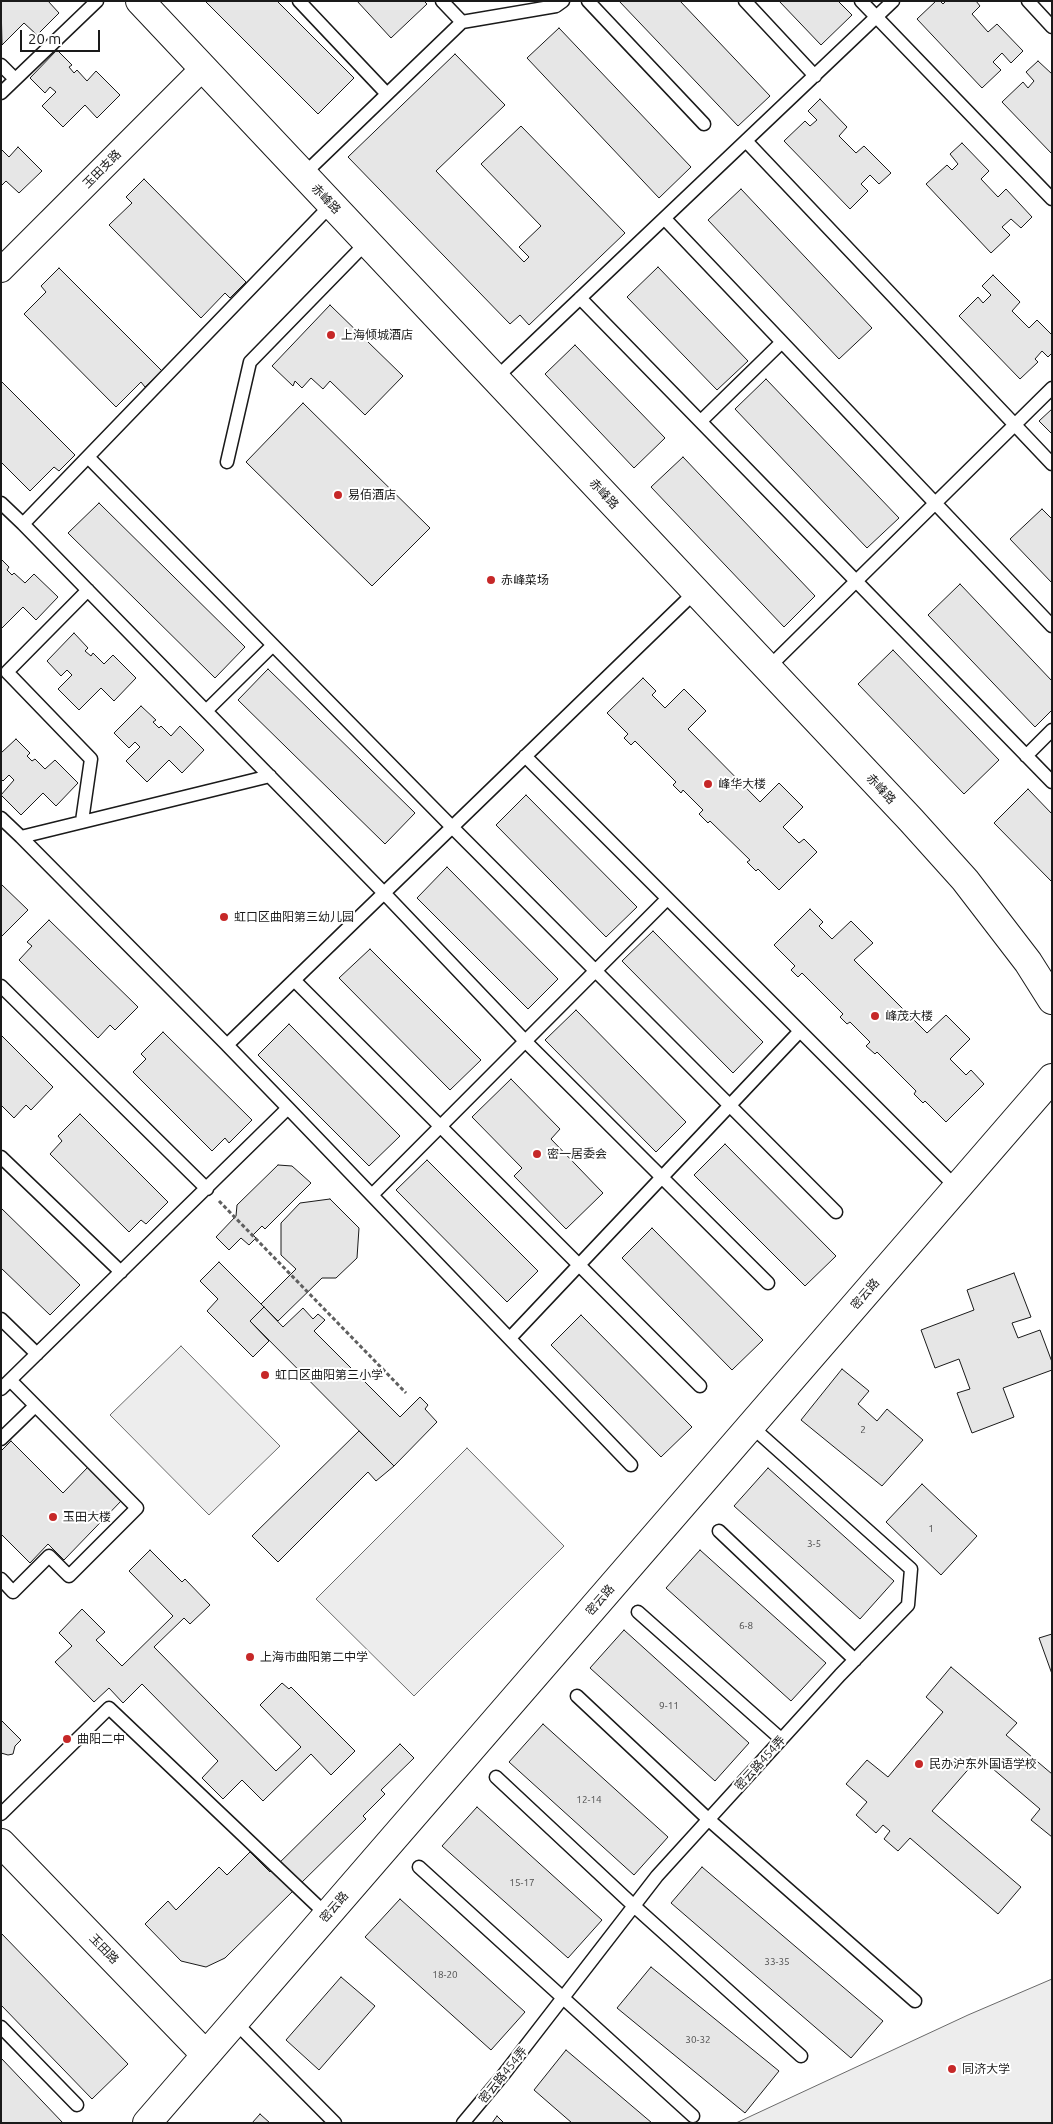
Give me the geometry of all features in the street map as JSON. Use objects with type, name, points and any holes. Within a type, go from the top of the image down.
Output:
[{"type":"street","name":"赤峰路","points":[[140,1],[696,591],[965,880],[1028,962],[1052,1000]]},
{"type":"street","name":"玉田支路","points":[[1,270],[203,68]]},
{"type":"street","name":"密云路","points":[[147,2123],[1052,1078]]},
{"type":"street","name":"玉田路","points":[[1,1843],[206,2055]]},
{"type":"lane","points":[[1,93],[97,1]]},
{"type":"lane","points":[[299,1],[388,94]]},
{"type":"lane","points":[[442,1],[462,22]]},
{"type":"lane","points":[[303,175],[462,22],[556,6],[563,1]]},
{"type":"lane","points":[[588,1],[704,124]]},
{"type":"lane","points":[[745,1],[815,76]]},
{"type":"lane","points":[[861,1],[1052,199]]},
{"type":"lane","points":[[495,379],[894,1]]},
{"type":"lane","points":[[1028,1],[1052,27]]},
{"type":"lane","points":[[1,65],[15,79]]},
{"type":"lane","points":[[746,140],[1052,464]]},
{"type":"lane","points":[[23,524],[332,205]]},
{"type":"lane","points":[[665,219],[1052,626]]},
{"type":"lane","points":[[227,462],[250,362],[367,242]]},
{"type":"lane","points":[[580,298],[1052,782]]},
{"type":"lane","points":[[700,421],[782,342]]},
{"type":"lane","points":[[768,668],[1052,388]]},
{"type":"lane","points":[[88,457],[452,827],[836,1212]]},
{"type":"lane","points":[[1,503],[384,893],[525,1041],[768,1284]]},
{"type":"lane","points":[[82,822],[91,759],[3,672],[88,590]]},
{"type":"lane","points":[[227,1045],[696,591]]},
{"type":"lane","points":[[206,711],[273,645]]},
{"type":"lane","points":[[1026,756],[1052,730]]},
{"type":"lane","points":[[525,756],[957,1188]]},
{"type":"lane","points":[[20,837],[270,776]]},
{"type":"lane","points":[[1,818],[227,1045],[632,1464]]},
{"type":"lane","points":[[372,1194],[668,899]]},
{"type":"lane","points":[[294,980],[700,1386]]},
{"type":"lane","points":[[1,986],[206,1188]]},
{"type":"lane","points":[[510,1338],[800,1031]]},
{"type":"lane","points":[[1,1579],[13,1592],[49,1556],[68,1576],[137,1508],[35,1406],[6,1384],[288,1108]]},
{"type":"lane","points":[[1,1157],[121,1272]]},
{"type":"lane","points":[[1,1319],[37,1354]]},
{"type":"lane","points":[[1,1439],[35,1406]]},
{"type":"lane","name":"密云路454弄","points":[[463,2123],[504,2074],[657,1876],[781,1739],[908,1605],[911,1569],[751,1426]]},
{"type":"lane","points":[[719,1531],[855,1660]]},
{"type":"lane","points":[[638,1612],[781,1739]]},
{"type":"lane","points":[[577,1696],[708,1819],[915,2001]]},
{"type":"lane","points":[[1,1814],[109,1708],[327,1915]]},
{"type":"lane","points":[[496,1777],[634,1906],[801,2056]]},
{"type":"lane","points":[[420,1867],[693,2116]]},
{"type":"lane","points":[[235,2022],[335,2123]]},
{"type":"lane","points":[[1,2027],[78,2105]]},
{"type":"path","points":[[206,1188],[406,1393]]},
{"type":"shaded area","points":[[181,1346],[280,1446],[209,1515],[110,1415]]},
{"type":"shaded area","points":[[467,1448],[564,1546],[414,1696],[316,1599]]},
{"type":"shaded area","name":"同济大学","points":[[1052,1979],[1052,2123],[736,2123],[968,2015]]},
{"type":"building","points":[[1,1],[48,1],[59,13],[37,35],[24,23],[2,45]]},
{"type":"building","points":[[205,1],[277,1],[354,78],[318,114]]},
{"type":"building","points":[[357,1],[424,1],[427,4],[391,38]]},
{"type":"building","points":[[619,1],[680,1],[770,96],[738,126]]},
{"type":"building","points":[[779,1],[838,1],[852,15],[821,45]]},
{"type":"building","points":[[936,1],[940,1],[943,4],[946,1],[976,1],[980,6],[972,14],[988,32],[997,24],[1023,51],[1011,63],[1002,53],[993,62],[1001,70],[982,88],[917,19]]},
{"type":"building","points":[[559,28],[691,167],[659,198],[527,58]]},
{"type":"building","points":[[57,50],[72,65],[69,67],[74,73],[77,70],[87,81],[96,71],[120,95],[97,118],[85,105],[63,127],[42,106],[56,92],[50,87],[45,93],[30,78]]},
{"type":"building","points":[[455,54],[505,105],[436,171],[524,262],[529,257],[519,247],[541,226],[481,164],[521,126],[625,233],[529,325],[520,315],[510,324],[348,157]]},
{"type":"building","points":[[1038,61],[1052,74],[1052,154],[1002,102],[1023,82],[1028,88],[1034,81],[1026,72]]},
{"type":"building","points":[[820,99],[847,127],[839,136],[856,153],[864,146],[891,173],[879,184],[870,175],[861,184],[868,191],[850,209],[784,141],[805,121],[810,126],[817,120],[808,111]]},
{"type":"building","points":[[962,143],[989,171],[981,179],[998,197],[1006,189],[1032,217],[1021,228],[1011,219],[1002,227],[1010,235],[991,253],[926,184],[947,165],[952,170],[958,164],[950,154]]},
{"type":"building","points":[[18,147],[42,171],[19,193],[6,181],[1,186],[1,149],[9,157]]},
{"type":"building","points":[[144,179],[246,282],[230,298],[225,293],[201,318],[109,225],[132,203],[126,197]]},
{"type":"building","points":[[741,189],[872,328],[839,359],[708,220]]},
{"type":"building","points":[[658,267],[748,361],[717,390],[627,297]]},
{"type":"building","points":[[59,268],[162,371],[145,387],[141,382],[116,407],[24,314],[46,292],[41,286]]},
{"type":"building","points":[[993,275],[1020,302],[1012,311],[1029,328],[1037,320],[1052,335],[1052,353],[1048,357],[1042,351],[1035,359],[1038,362],[1020,379],[959,316],[978,297],[983,303],[991,295],[982,286]]},
{"type":"building","name":"上海倾城酒店","points":[[330,305],[403,376],[365,415],[330,381],[323,389],[311,378],[302,388],[295,381],[293,386],[272,366]]},
{"type":"building","points":[[575,345],[665,438],[634,468],[545,374]]},
{"type":"building","points":[[766,379],[899,518],[867,548],[735,409]]},
{"type":"building","points":[[1,381],[75,455],[59,471],[54,467],[30,491],[1,462]]},
{"type":"building","name":"易佰酒店","points":[[303,403],[430,528],[372,586],[246,462]]},
{"type":"building","points":[[1052,409],[1052,434],[1039,421]]},
{"type":"building","points":[[683,457],[815,596],[784,627],[651,487]]},
{"type":"building","points":[[99,503],[245,647],[215,678],[68,533]]},
{"type":"building","points":[[1042,509],[1052,519],[1052,583],[1010,539]]},
{"type":"building","points":[[1,559],[9,567],[7,570],[12,575],[14,573],[25,583],[34,574],[58,597],[36,620],[23,607],[1,629]]},
{"type":"building","points":[[960,584],[1052,681],[1052,710],[1035,727],[928,615]]},
{"type":"building","points":[[74,633],[88,648],[85,651],[91,656],[93,653],[104,664],[113,655],[136,678],[114,701],[101,688],[79,710],[58,689],[72,675],[67,670],[61,676],[47,661]]},
{"type":"building","points":[[893,650],[999,760],[964,794],[858,684]]},
{"type":"building","points":[[268,669],[415,813],[385,844],[238,700]]},
{"type":"building","name":"峰华大楼","points":[[643,678],[656,691],[652,695],[665,708],[684,689],[706,711],[688,729],[760,802],[779,783],[803,807],[783,827],[799,843],[804,839],[817,852],[779,890],[758,869],[756,871],[747,862],[750,860],[710,821],[708,823],[699,814],[703,810],[683,790],[681,793],[673,785],[676,782],[635,741],[631,745],[624,738],[628,734],[607,713]]},
{"type":"building","points":[[141,706],[156,720],[153,722],[159,728],[161,726],[171,736],[180,726],[204,750],[182,773],[169,760],[147,782],[126,761],[140,747],[135,742],[129,748],[114,733]]},
{"type":"building","points":[[16,739],[30,753],[27,756],[32,761],[35,759],[45,769],[55,760],[78,783],[56,806],[43,793],[21,815],[1,795],[14,780],[9,775],[3,781],[1,779],[1,753]]},
{"type":"building","points":[[1028,789],[1052,814],[1052,882],[994,823]]},
{"type":"building","points":[[526,795],[637,907],[606,937],[496,825]]},
{"type":"building","points":[[447,867],[558,979],[528,1009],[417,898]]},
{"type":"building","points":[[1,884],[28,910],[1,937]]},
{"type":"building","name":"峰茂大楼","points":[[810,909],[823,922],[819,926],[832,939],[851,921],[873,943],[854,960],[927,1033],[946,1015],[970,1039],[950,1059],[966,1075],[971,1070],[984,1084],[946,1122],[925,1101],[923,1103],[914,1094],[916,1091],[877,1052],[875,1054],[866,1046],[870,1042],[850,1022],[847,1024],[840,1017],[843,1014],[802,973],[798,977],[791,970],[795,966],[774,945]]},
{"type":"building","points":[[49,920],[138,1007],[115,1030],[110,1025],[98,1038],[19,960],[32,946],[27,942]]},
{"type":"building","points":[[653,931],[763,1042],[733,1073],[622,961]]},
{"type":"building","points":[[370,949],[481,1060],[450,1090],[339,978]]},
{"type":"building","points":[[576,1010],[686,1122],[656,1152],[545,1040]]},
{"type":"building","points":[[289,1024],[400,1136],[369,1166],[258,1055]]},
{"type":"building","points":[[163,1032],[252,1120],[229,1143],[225,1138],[212,1151],[133,1072],[146,1059],[141,1054]]},
{"type":"building","points":[[1,1035],[53,1087],[31,1110],[26,1105],[14,1118],[1,1105]]},
{"type":"building","name":"密一居委会","points":[[511,1079],[560,1129],[551,1139],[603,1193],[566,1229],[514,1176],[522,1168],[472,1117]]},
{"type":"building","points":[[80,1114],[168,1202],[146,1224],[141,1220],[129,1232],[50,1154],[62,1141],[58,1136]]},
{"type":"building","points":[[725,1144],[836,1256],[805,1286],[694,1175]]},
{"type":"building","points":[[427,1160],[538,1271],[507,1302],[396,1190]]},
{"type":"building","points":[[278,1165],[292,1166],[311,1183],[265,1229],[262,1226],[253,1235],[256,1238],[249,1245],[241,1238],[229,1250],[216,1237],[236,1216],[237,1205]]},
{"type":"building","points":[[330,1199],[359,1228],[357,1258],[336,1278],[322,1278],[278,1321],[261,1304],[296,1269],[281,1255],[281,1223],[300,1203]]},
{"type":"building","points":[[1,1208],[80,1285],[50,1315],[1,1268]]},
{"type":"building","points":[[652,1228],[763,1340],[732,1370],[622,1258]]},
{"type":"building","points":[[219,1262],[264,1307],[250,1321],[269,1341],[253,1357],[207,1311],[218,1299],[200,1281]]},
{"type":"building","points":[[1014,1273],[1031,1317],[1012,1323],[1018,1338],[1040,1330],[1052,1362],[1052,1370],[1003,1388],[1014,1417],[972,1433],[957,1393],[970,1389],[959,1359],[935,1368],[921,1330],[974,1310],[967,1290]]},
{"type":"building","points":[[264,1307],[283,1327],[303,1308],[313,1319],[318,1314],[325,1320],[314,1331],[400,1417],[420,1397],[428,1405],[425,1409],[437,1422],[394,1466],[250,1321]]},
{"type":"building","points":[[581,1315],[692,1427],[661,1457],[551,1345]]},
{"type":"building","points":[[842,1369],[869,1391],[858,1404],[877,1421],[887,1409],[923,1440],[882,1486],[801,1420]]},
{"type":"building","points":[[359,1431],[394,1466],[376,1481],[368,1472],[278,1562],[252,1536]]},
{"type":"building","name":"玉田大楼","points":[[11,1441],[63,1493],[88,1467],[122,1500],[64,1560],[48,1544],[30,1563],[1,1534],[1,1451]]},
{"type":"building","points":[[768,1468],[894,1581],[860,1619],[734,1506]]},
{"type":"building","points":[[922,1484],[977,1536],[941,1575],[886,1522]]},
{"type":"building","points":[[150,1550],[182,1582],[185,1579],[210,1605],[190,1624],[184,1618],[154,1647],[276,1771],[301,1747],[260,1705],[282,1683],[289,1689],[291,1687],[355,1751],[331,1775],[311,1754],[263,1801],[242,1780],[223,1799],[202,1778],[218,1761],[142,1684],[123,1703],[109,1688],[94,1702],[55,1662],[72,1646],[59,1633],[82,1609],[105,1632],[96,1640],[122,1666],[173,1616],[129,1571]]},
{"type":"building","points":[[700,1550],[826,1663],[791,1701],[666,1588]]},
{"type":"building","points":[[624,1630],[749,1743],[715,1781],[590,1668]]},
{"type":"building","points":[[1052,1634],[1052,1674],[1039,1638]]},
{"type":"building","points":[[951,1667],[1017,1723],[1006,1735],[1052,1774],[1052,1837],[1031,1820],[1040,1809],[979,1757],[932,1811],[1021,1887],[998,1914],[910,1838],[898,1851],[884,1839],[890,1831],[883,1825],[876,1833],[856,1815],[867,1802],[846,1784],[867,1760],[888,1777],[943,1712],[926,1697]]},
{"type":"building","points":[[1,1720],[21,1740],[15,1746],[13,1754],[1,1753]]},
{"type":"building","points":[[543,1724],[668,1837],[634,1875],[509,1762]]},
{"type":"building","points":[[400,1744],[414,1758],[381,1790],[385,1794],[363,1816],[366,1819],[225,1958],[206,1967],[181,1961],[145,1924],[168,1901],[176,1910],[219,1867],[227,1875],[250,1852],[270,1872]]},
{"type":"building","points":[[477,1807],[602,1920],[568,1958],[442,1846]]},
{"type":"building","points":[[702,1867],[883,2021],[851,2058],[671,1903]]},
{"type":"building","points":[[400,1899],[525,2012],[491,2050],[365,1937]]},
{"type":"building","points":[[1,1933],[128,2064],[92,2099],[1,2005]]},
{"type":"building","points":[[651,1967],[779,2071],[745,2113],[617,2008]]},
{"type":"building","points":[[341,1977],[375,2006],[319,2070],[286,2040]]},
{"type":"building","points":[[566,2050],[652,2123],[572,2123],[534,2090]]},
{"type":"building","points":[[1,2058],[63,2123],[1,2123]]},
{"type":"building","points":[[260,2114],[270,2123],[252,2123]]},
{"type":"building","points":[[497,2116],[504,2123],[492,2123]]},
{"type":"place","name":"上海倾城酒店","points":[[331,335]]},
{"type":"place","name":"易佰酒店","points":[[338,495]]},
{"type":"place","name":"赤峰菜场","points":[[491,580]]},
{"type":"place","name":"峰华大楼","points":[[708,784]]},
{"type":"place","name":"虹口区曲阳第三幼儿园","points":[[224,917]]},
{"type":"place","name":"峰茂大楼","points":[[875,1016]]},
{"type":"place","name":"密一居委会","points":[[537,1154]]},
{"type":"place","name":"虹口区曲阳第三小学","points":[[265,1375]]},
{"type":"place","name":"玉田大楼","points":[[53,1517]]},
{"type":"place","name":"上海市曲阳第二中学","points":[[250,1657]]},
{"type":"place","name":"曲阳二中","points":[[67,1739]]},
{"type":"place","name":"民办沪东外国语学校","points":[[919,1764]]},
{"type":"place","name":"同济大学","points":[[952,2069]]}]
